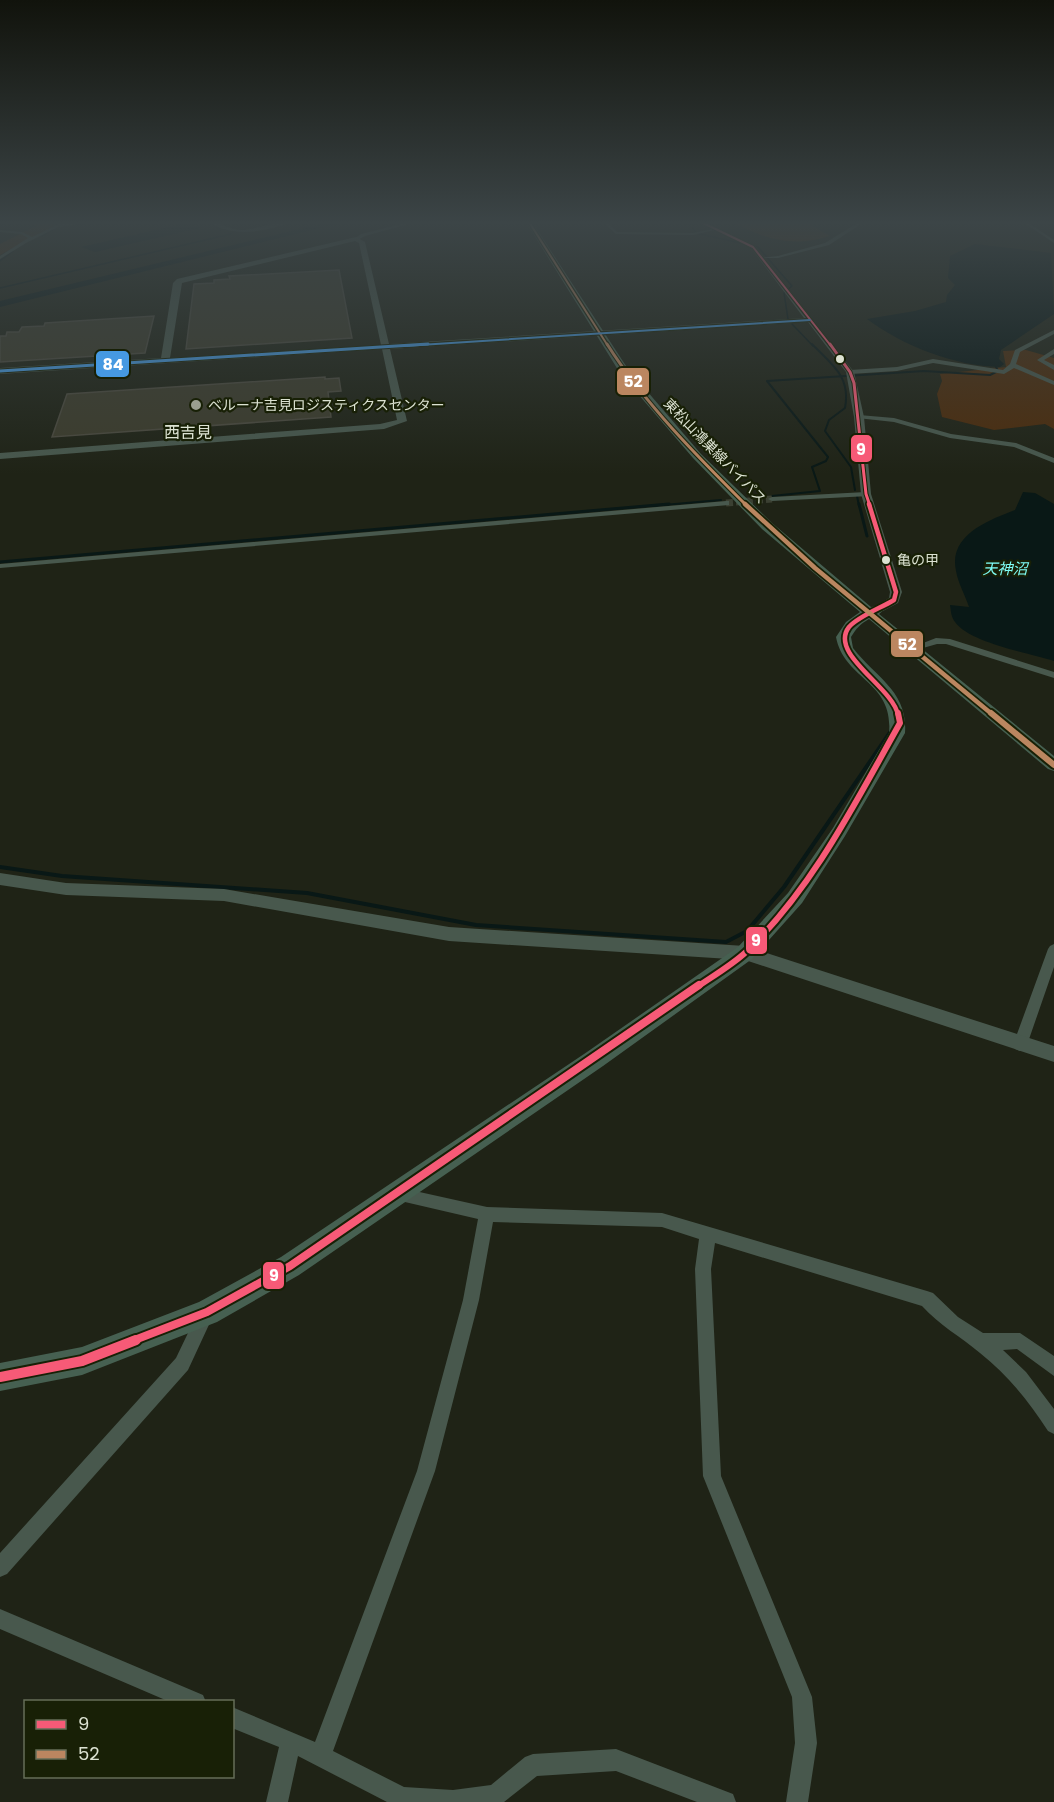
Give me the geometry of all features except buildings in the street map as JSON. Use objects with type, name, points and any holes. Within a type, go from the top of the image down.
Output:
[{"type":"main road","name":"東松山鴻巣線バイパス","points":[[587,306],[605,333]]},
{"type":"main road","name":"東松山鴻巣線バイパス","points":[[589,306],[643,396],[697,456],[767,525],[875,610]]},
{"type":"main road","points":[[875,610],[923,645],[1054,752]]},
{"type":"main road","points":[[875,610],[1054,765]]},
{"type":"main road","points":[[0,1377],[82,1361],[207,1312],[290,1266],[585,1066],[745,953],[795,898],[839,832],[897,733],[900,723],[896,703],[847,652],[844,638],[850,626],[875,610]]},
{"type":"street","points":[[165,361],[174,306]]},
{"type":"street","points":[[0,456],[398,424],[402,421],[377,306]]},
{"type":"street","points":[[799,306],[850,372],[854,383],[866,494],[896,591],[894,600],[875,610]]},
{"type":"street","points":[[0,371],[810,320]]},
{"type":"street","points":[[850,372],[897,369],[933,361],[993,373],[1004,372],[1013,365],[1017,351],[1054,332]]},
{"type":"street","points":[[1054,351],[1040,360],[1054,369]]},
{"type":"street","points":[[1013,365],[1054,383]]},
{"type":"street","points":[[859,417],[894,420],[950,436],[1016,445],[1054,461]]},
{"type":"street","points":[[772,500],[866,494]]},
{"type":"street","points":[[0,566],[726,503]]},
{"type":"street","points":[[923,645],[936,641],[947,641],[1054,675]]},
{"type":"street","points":[[0,879],[66,889],[224,895],[449,934],[745,953],[1020,1045],[1054,1054]]},
{"type":"street","points":[[1020,1045],[1054,949]]},
{"type":"street","points":[[397,1194],[487,1214],[662,1220],[927,1299],[941,1317],[994,1352],[1026,1385],[1054,1425]]},
{"type":"street","points":[[320,1756],[426,1471],[471,1300],[487,1214]]},
{"type":"street","points":[[708,1233],[703,1269],[712,1476],[802,1697],[806,1743],[797,1802]]},
{"type":"street","points":[[0,1567],[182,1364],[207,1312]]},
{"type":"street","points":[[979,1342],[1020,1341],[1054,1367]]},
{"type":"street","points":[[0,1619],[194,1700]]},
{"type":"street","points":[[234,1718],[291,1741],[402,1798],[453,1801],[495,1795],[533,1766],[616,1760],[725,1802]]},
{"type":"street","points":[[277,1802],[291,1741]]},
{"type":"shaded area","points":[[1026,350],[1054,358],[1054,429],[1045,424],[994,430],[942,417],[937,394],[942,381],[940,374],[1006,367],[1003,351]]},
{"type":"water","points":[[932,306],[1054,306],[1054,314],[1001,350],[999,359],[1004,364],[1000,367],[965,363],[930,353],[897,338],[867,319]]},
{"type":"water","name":"天神沼","points":[[1023,492],[1035,493],[1054,504],[1054,661],[973,636],[955,622],[951,612],[950,605],[969,607],[956,571],[955,558],[958,548],[964,539],[983,524],[1015,510]]},
{"type":"waterway","points":[[786,306],[788,319]]},
{"type":"waterway","points":[[792,324],[813,346]]},
{"type":"waterway","points":[[812,344],[833,365],[840,376]]},
{"type":"waterway","points":[[840,376],[924,371],[990,375],[998,371],[996,367]]},
{"type":"waterway","points":[[772,496],[820,491],[812,467],[826,461],[828,457],[767,381],[840,376]]},
{"type":"waterway","points":[[840,376],[845,387],[845,408],[829,420],[825,431],[851,467],[855,490]]},
{"type":"waterway","points":[[857,496],[859,506]]},
{"type":"waterway","points":[[652,506],[721,500]]},
{"type":"waterway","points":[[0,562],[669,504]]},
{"type":"waterway","points":[[859,504],[867,536]]},
{"type":"waterway","points":[[0,867],[62,876],[307,893],[476,925],[726,942],[747,931],[784,887],[891,731]]},
{"type":"tunnel","points":[[726,503],[772,499]]},
{"type":"transit line","name":"52","points":[[583,306],[624,371],[697,456],[767,526],[1054,765]]},
{"type":"transit line","name":"9","points":[[0,1377],[82,1361],[207,1312],[290,1266],[595,1059],[745,953],[795,898],[839,832],[900,723],[896,703],[847,652],[844,638],[850,626],[894,600],[896,592],[866,494],[854,383],[850,372],[800,306]]},
{"type":"transit line","name":"84","points":[[0,371],[810,320]]},
{"type":"place","name":"ベルーナ吉見ロジスティクスセンター","points":[[196,405]]},
{"type":"place","name":"亀の甲","points":[[886,560]]},
{"type":"district","name":"西吉見","points":[[188,432]]}]
